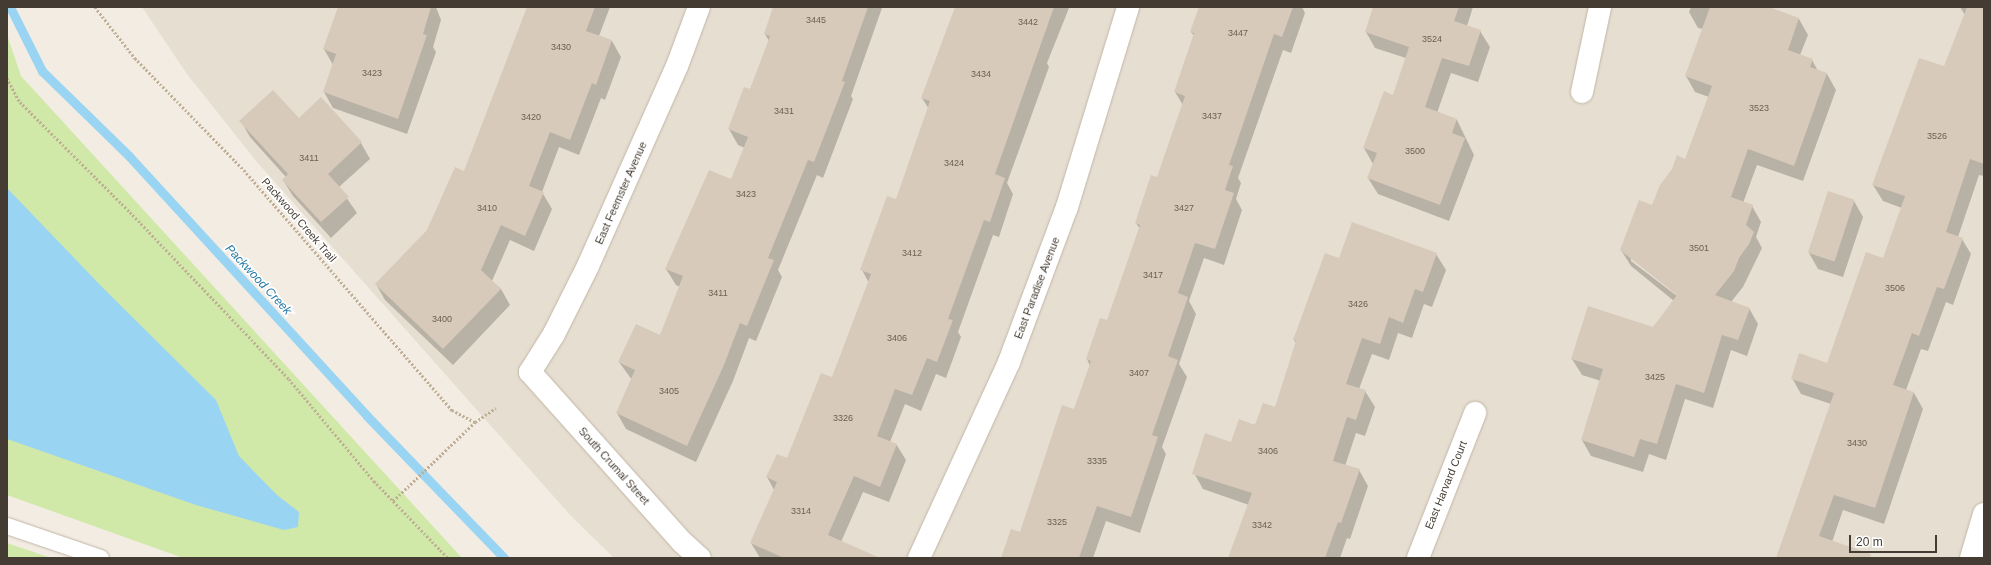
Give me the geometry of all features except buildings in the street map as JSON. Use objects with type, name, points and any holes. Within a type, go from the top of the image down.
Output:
[{"type":"street","name":"East Feemster Avenue","points":[[530,372],[554,334],[588,266],[677,66],[699,7]]},
{"type":"street","name":"East Paradise Avenue","points":[[920,558],[1015,347],[1067,207],[1128,7]]},
{"type":"street","points":[[1582,92],[1600,7]]},
{"type":"street","name":"South Crumal Street","points":[[530,372],[682,542],[700,558]]},
{"type":"street","name":"East Harvard Court","points":[[1418,558],[1475,413]]},
{"type":"street","points":[[1971,558],[1984,514]]},
{"type":"lane","points":[[7,526],[101,558]]},
{"type":"path","name":"Packwood Creek Trail","points":[[96,7],[135,58],[244,170],[452,410],[475,422]]},
{"type":"path","points":[[7,78],[20,102],[130,212],[269,357],[393,501],[448,558]]},
{"type":"path","points":[[393,501],[475,422],[496,408]]},
{"type":"shaded area","points":[[142,7],[1984,7],[1984,558],[614,558],[571,516],[257,162],[187,74]]},
{"type":"green space","points":[[7,35],[21,76],[462,558],[183,558],[7,495]]},
{"type":"green space","points":[[7,543],[51,558],[7,558]]},
{"type":"water","points":[[7,188],[104,289],[216,400],[239,456],[277,495],[299,512],[298,527],[284,530],[196,505],[7,439]]},
{"type":"waterway","name":"Packwood Creek","points":[[10,7],[42,71],[129,156],[367,416],[504,558]]}]
